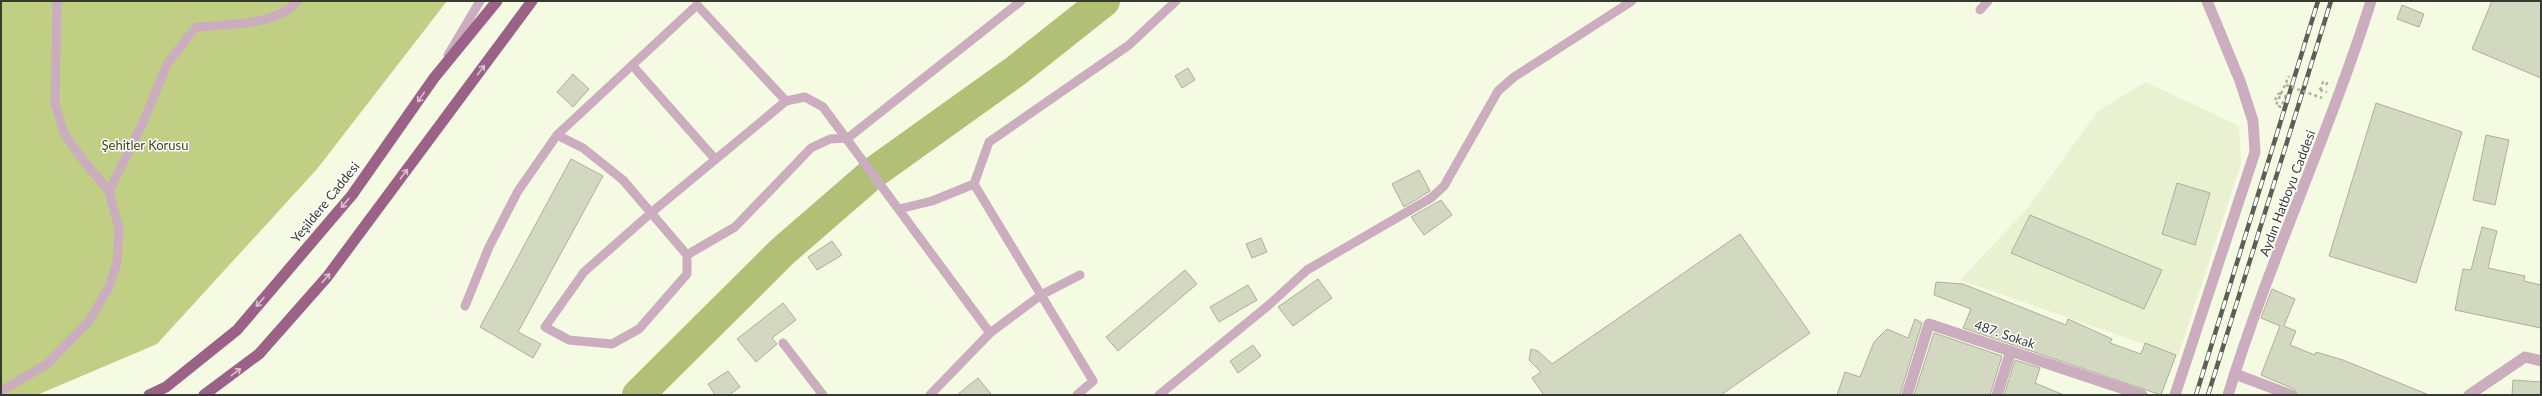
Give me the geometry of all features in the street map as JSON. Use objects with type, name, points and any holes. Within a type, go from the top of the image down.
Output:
[{"type":"highway","name":"Yeşildere Caddesi","points":[[149,395],[166,387],[237,330],[352,195],[434,78],[497,1]]},
{"type":"highway","points":[[204,395],[259,354],[327,277],[532,1]]},
{"type":"street","points":[[2175,395],[2255,152],[2253,121],[2240,81],[2207,1]]},
{"type":"street","name":"Aydın Hatboyu Caddesi","points":[[2228,395],[2250,329],[2351,65],[2371,1]]},
{"type":"street","name":"487. Sokak","points":[[1907,395],[1929,324],[2142,395]]},
{"type":"street","points":[[1997,395],[2011,351]]},
{"type":"street","points":[[2469,395],[2525,357],[2541,361]]},
{"type":"street","points":[[2235,374],[2290,395]]},
{"type":"lane","points":[[1,391],[47,364],[89,322],[109,288],[117,262],[119,230],[109,191],[83,160],[64,133],[55,104],[57,1]]},
{"type":"lane","points":[[109,191],[145,118],[167,64],[196,27],[262,21],[292,8],[297,1]]},
{"type":"lane","points":[[434,78],[480,1]]},
{"type":"lane","points":[[687,255],[735,227],[811,148],[830,139],[848,138],[1021,1]]},
{"type":"lane","points":[[899,208],[932,201],[974,184],[989,142],[1129,45],[1176,1]]},
{"type":"lane","points":[[1159,395],[1270,304],[1307,270],[1430,198],[1444,186],[1498,91],[1514,77],[1632,1]]},
{"type":"lane","points":[[1980,10],[1988,1]]},
{"type":"lane","points":[[465,306],[489,247],[518,190],[557,135],[697,5],[786,101]]},
{"type":"lane","points":[[632,66],[715,160]]},
{"type":"lane","points":[[557,135],[583,148],[623,180],[652,212],[687,255],[687,274],[639,329],[612,344],[569,340],[545,327],[584,272],[652,212],[786,101],[805,96],[816,101],[823,107],[848,138],[990,333]]},
{"type":"lane","points":[[974,184],[1093,381],[1077,395]]},
{"type":"lane","points":[[930,395],[990,333],[1041,294],[1080,275]]},
{"type":"lane","points":[[783,343],[823,395]]},
{"type":"path","points":[[2275,100],[2279,93],[2286,96],[2281,107],[2276,105],[2286,85],[2289,76]]},
{"type":"path","points":[[2327,83],[2323,82],[2320,90],[2327,92]]},
{"type":"path","points":[[2286,85],[2322,98]]},
{"type":"shaded area","points":[[2146,82],[2239,126],[2241,164],[2178,356],[1960,280],[2026,210],[2098,111]]},
{"type":"green space","name":"Şehitler Korusu","points":[[1,1],[447,1],[317,169],[157,344],[37,395],[1,395]]},
{"type":"building","points":[[2492,1],[2541,1],[2541,78],[2472,49]]},
{"type":"building","points":[[2402,5],[2424,14],[2419,27],[2397,19]]},
{"type":"building","points":[[1188,68],[1195,80],[1182,88],[1175,76]]},
{"type":"building","points":[[573,74],[589,89],[573,107],[557,92]]},
{"type":"building","points":[[2376,103],[2462,132],[2416,283],[2329,256]]},
{"type":"building","points":[[2486,135],[2509,140],[2495,205],[2473,200]]},
{"type":"building","points":[[571,159],[603,176],[518,332],[541,344],[533,358],[480,327]]},
{"type":"building","points":[[1419,170],[1430,191],[1404,207],[1392,184]]},
{"type":"building","points":[[2177,183],[2210,193],[2195,245],[2162,234]]},
{"type":"building","points":[[1441,200],[1452,215],[1424,235],[1411,217]]},
{"type":"building","points":[[2030,215],[2162,270],[2144,309],[2011,253]]},
{"type":"building","points":[[2482,227],[2497,231],[2488,268],[2525,276],[2524,281],[2541,285],[2541,328],[2455,310],[2463,269],[2471,270]]},
{"type":"building","points":[[1740,234],[1810,333],[1721,395],[1544,395],[1532,378],[1541,372],[1529,360],[1531,349],[1538,351],[1552,364]]},
{"type":"building","points":[[1261,238],[1267,252],[1252,258],[1246,244]]},
{"type":"building","points":[[832,241],[842,255],[817,270],[808,257]]},
{"type":"building","points":[[1185,270],[1197,284],[1118,351],[1106,337]]},
{"type":"building","points":[[1318,279],[1332,298],[1293,326],[1278,307]]},
{"type":"building","points":[[1936,282],[1963,284],[2066,325],[2068,319],[2112,339],[2110,343],[2141,354],[2145,343],[2176,355],[2161,395],[1963,328],[1971,309],[1934,295]]},
{"type":"building","points":[[1248,285],[1257,300],[1219,322],[1210,307]]},
{"type":"building","points":[[2272,289],[2295,299],[2284,326],[2296,331],[2290,345],[2315,355],[2316,352],[2343,360],[2429,395],[2298,395],[2294,389],[2261,375],[2280,326],[2261,318]]},
{"type":"building","points":[[783,303],[796,320],[772,338],[777,344],[756,362],[737,339]]},
{"type":"building","points":[[1915,319],[1922,323],[1900,395],[1837,395],[1845,372],[1860,377],[1874,342],[1887,329],[1908,338]]},
{"type":"building","points":[[1934,333],[2002,356],[1990,395],[1914,395]]},
{"type":"building","points":[[1253,345],[1261,356],[1238,373],[1230,361]]},
{"type":"building","points":[[2015,360],[2040,368],[2035,383],[2064,395],[2004,395]]},
{"type":"building","points":[[728,371],[740,387],[729,395],[715,395],[708,384]]},
{"type":"building","points":[[978,378],[992,395],[957,395]]},
{"type":"building","points":[[2513,380],[2541,382],[2541,395],[2512,395]]},
{"type":"waterway","points":[[638,395],[783,251],[873,173],[1017,70],[1104,1]]},
{"type":"railway","points":[[2196,395],[2318,1]]},
{"type":"railway","points":[[2208,395],[2331,1]]}]
